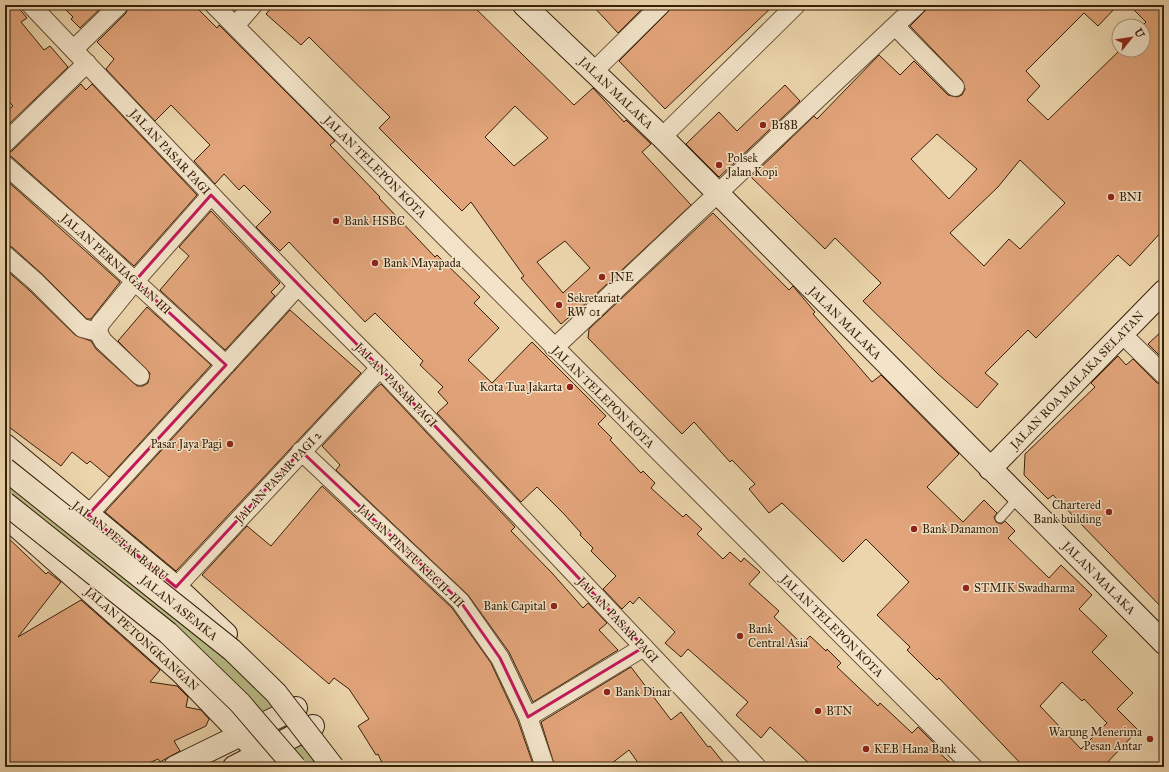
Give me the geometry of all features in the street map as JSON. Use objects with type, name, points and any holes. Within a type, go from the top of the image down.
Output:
[{"type":"main road","name":"JALAN MALAKA","points":[[524,5],[662,137],[1018,498],[1164,643]]},
{"type":"main road","name":"JALAN ROA MALAKA SELATAN","points":[[990,469],[1164,291]]},
{"type":"main road","name":"JALAN PETAK BARU","points":[[5,445],[176,587],[251,659],[312,726],[339,767]]},
{"type":"main road","name":"JALAN ASEMKA","points":[[5,469],[232,650],[276,693],[333,767]]},
{"type":"main road","points":[[5,503],[168,633],[240,704],[295,767]]},
{"type":"main road","name":"JALAN PETONGKANGAN","points":[[5,516],[181,672],[267,761]]},
{"type":"main road","points":[[175,767],[296,708]]},
{"type":"main road","points":[[234,767],[267,761],[312,726]]},
{"type":"street","name":"JALAN PASAR PAGI","points":[[31,5],[298,286],[380,368],[757,767]]},
{"type":"street","points":[[74,49],[119,5]]},
{"type":"street","name":"JALAN TELEPON KOTA","points":[[214,5],[973,767]]},
{"type":"street","points":[[235,26],[254,5]]},
{"type":"street","points":[[594,71],[661,5]]},
{"type":"street","points":[[662,137],[796,5]]},
{"type":"street","points":[[554,348],[718,195],[917,5]]},
{"type":"street","points":[[895,26],[955,87]]},
{"type":"street","points":[[5,143],[87,63]]},
{"type":"street","name":"JALAN PERNIAGAAN III","points":[[5,165],[135,281],[226,365]]},
{"type":"street","points":[[140,376],[103,341],[98,332],[100,324],[135,281],[211,195]]},
{"type":"street","points":[[5,255],[36,282],[82,328],[98,332]]},
{"type":"street","points":[[88,515],[298,286]]},
{"type":"street","points":[[1122,334],[1164,375]]},
{"type":"street","name":"JALAN PASAR PAGI 2","points":[[176,587],[301,451],[380,368]]},
{"type":"street","name":"JALAN PINTU KECIL III","points":[[301,451],[460,601],[500,658],[528,717],[545,767]]},
{"type":"street","points":[[528,717],[644,647]]},
{"type":"lane","points":[[1000,518],[1018,498]]},
{"type":"highlighted area","points":[[211,195],[380,368],[644,647],[528,717],[500,658],[460,601],[301,451],[176,587],[88,515],[226,365],[135,281]]},
{"type":"green space","points":[[5,469],[226,646],[333,767],[295,767],[5,503]]},
{"type":"building","points":[[5,5],[16,5],[27,18],[21,22],[44,50],[50,46],[68,67],[5,128],[5,113],[13,106],[5,97]]},
{"type":"building","points":[[61,5],[104,5],[80,28],[71,19],[73,17]]},
{"type":"building","points":[[129,5],[194,5],[217,28],[219,25],[335,141],[330,145],[435,257],[437,255],[480,297],[474,303],[499,328],[468,360],[492,383],[532,342],[606,416],[598,424],[612,438],[610,440],[641,473],[643,471],[655,483],[651,488],[683,517],[686,514],[702,529],[697,534],[723,559],[730,552],[741,562],[744,558],[760,572],[749,584],[779,611],[774,617],[802,644],[810,636],[826,651],[827,649],[841,663],[837,667],[878,706],[880,703],[912,733],[918,727],[938,747],[936,750],[955,767],[813,767],[770,727],[761,738],[736,715],[748,702],[688,649],[681,657],[665,643],[675,632],[639,597],[633,604],[630,601],[622,609],[603,589],[616,576],[591,551],[593,548],[580,535],[581,533],[564,514],[537,487],[521,502],[437,413],[448,403],[438,392],[443,387],[420,365],[423,361],[375,313],[365,322],[289,242],[280,251],[256,227],[271,212],[244,185],[239,190],[224,174],[215,184],[194,161],[210,145],[171,105],[155,121],[106,69],[114,59],[97,42],[126,13]]},
{"type":"building","points":[[274,5],[472,5],[574,105],[593,88],[624,122],[626,120],[651,144],[642,152],[691,205],[592,298],[561,324],[521,278],[524,276],[471,202],[462,211],[379,128],[390,117],[309,37],[301,45],[266,14]],"holes":[[[515,106],[548,138],[514,166],[485,137]],[[565,241],[590,268],[563,293],[537,262]]]},
{"type":"building","points":[[592,5],[646,5],[618,33]]},
{"type":"building","points":[[671,5],[774,5],[665,109],[619,61],[668,12]]},
{"type":"building","points":[[931,5],[1118,5],[1098,26],[1084,13],[1026,71],[1040,86],[1027,100],[1048,120],[1112,58],[1151,58],[1151,18],[1142,18],[1129,5],[1164,5],[1164,229],[1130,266],[1118,255],[1036,338],[1028,330],[985,373],[998,384],[977,408],[938,374],[863,301],[881,283],[835,238],[825,249],[751,177],[814,116],[817,119],[879,55],[900,75],[914,61],[948,95],[957,97],[962,95],[965,89],[962,80],[910,26]],"holes":[[[937,134],[977,169],[949,199],[911,159]],[[1020,160],[1065,203],[1020,249],[1009,239],[984,266],[950,233],[998,187]]]},
{"type":"building","points":[[81,84],[86,90],[92,84],[197,195],[134,266],[12,157],[5,155],[12,151]]},
{"type":"building","points":[[785,85],[800,101],[719,177],[686,144],[719,112],[737,131]]},
{"type":"building","points":[[5,179],[120,282],[91,319],[87,319],[43,275],[12,247],[5,245]]},
{"type":"building","points":[[211,211],[280,283],[271,292],[275,296],[225,350],[160,290],[189,256],[179,247]]},
{"type":"building","points":[[713,213],[789,290],[793,286],[815,312],[813,314],[872,382],[881,375],[959,454],[927,487],[963,522],[984,500],[997,513],[994,517],[996,522],[1001,524],[1005,521],[1015,531],[1008,538],[1049,578],[1061,565],[1092,595],[1079,609],[1107,636],[1092,652],[1133,693],[1117,709],[1138,730],[1103,767],[1024,767],[939,678],[937,680],[907,650],[910,647],[877,615],[909,582],[866,539],[843,562],[782,503],[769,513],[749,489],[755,484],[732,460],[730,462],[694,422],[682,434],[588,338],[589,329]],"holes":[[[1062,682],[1082,701],[1084,699],[1107,723],[1081,749],[1040,706]]]},
{"type":"building","points":[[5,269],[75,335],[91,341],[96,349],[137,386],[143,386],[148,383],[150,373],[118,341],[147,307],[211,365],[109,477],[90,461],[87,464],[72,452],[61,466],[5,424]]},
{"type":"building","name":"Pasar Jaya Pagi","points":[[290,310],[361,373],[176,571],[105,512]]},
{"type":"building","points":[[1164,329],[1164,360],[1148,344]]},
{"type":"building","points":[[1118,356],[1126,365],[1133,359],[1157,383],[1164,385],[1164,610],[1053,495],[1048,499],[1024,475],[1025,454],[1095,387],[1091,383]]},
{"type":"building","points":[[381,384],[515,527],[511,531],[552,573],[583,608],[588,603],[607,623],[599,630],[618,650],[533,702],[509,652],[468,595],[336,470],[340,465],[322,446]]},
{"type":"building","points":[[322,486],[452,608],[491,663],[518,721],[534,767],[384,767],[378,754],[376,755],[358,726],[369,719],[349,689],[334,678],[329,684],[202,575],[247,526],[271,546]]},
{"type":"building","points":[[5,535],[46,574],[48,572],[61,582],[18,637],[81,600],[160,670],[150,682],[177,686],[188,697],[186,707],[201,710],[209,719],[206,726],[174,741],[180,751],[160,762],[158,759],[140,767],[5,767]]},
{"type":"building","points":[[631,667],[671,720],[681,712],[708,747],[710,746],[727,767],[641,767],[629,750],[607,767],[555,767],[541,722]]},
{"type":"place","name":"B18B","points":[[763,125]]},
{"type":"place","name":"Polsek Jalan Kopi","points":[[719,165]]},
{"type":"place","name":"BNI","points":[[1111,197]]},
{"type":"place","name":"Bank HSBC","points":[[336,221]]},
{"type":"place","name":"Bank Mayapada","points":[[375,263]]},
{"type":"place","name":"JNE","points":[[602,277]]},
{"type":"place","name":"Sekretariat RW 01","points":[[559,305]]},
{"type":"place","name":"Kota Tua Jakarta","points":[[570,387]]},
{"type":"place","name":"Pasar Jaya Pagi","points":[[230,444]]},
{"type":"place","name":"Chartered Bank building","points":[[1109,512]]},
{"type":"place","name":"Bank Danamon","points":[[914,529]]},
{"type":"place","name":"STMIK Swadharma","points":[[966,588]]},
{"type":"place","name":"Bank Capital","points":[[554,606]]},
{"type":"place","name":"Bank Central Asia","points":[[740,636]]},
{"type":"place","name":"Bank Dinar","points":[[607,692]]},
{"type":"place","name":"BTN","points":[[818,711]]},
{"type":"place","name":"Warung Menerima Pesan Antar","points":[[1150,739]]},
{"type":"place","name":"KEB Hana Bank","points":[[866,749]]}]
